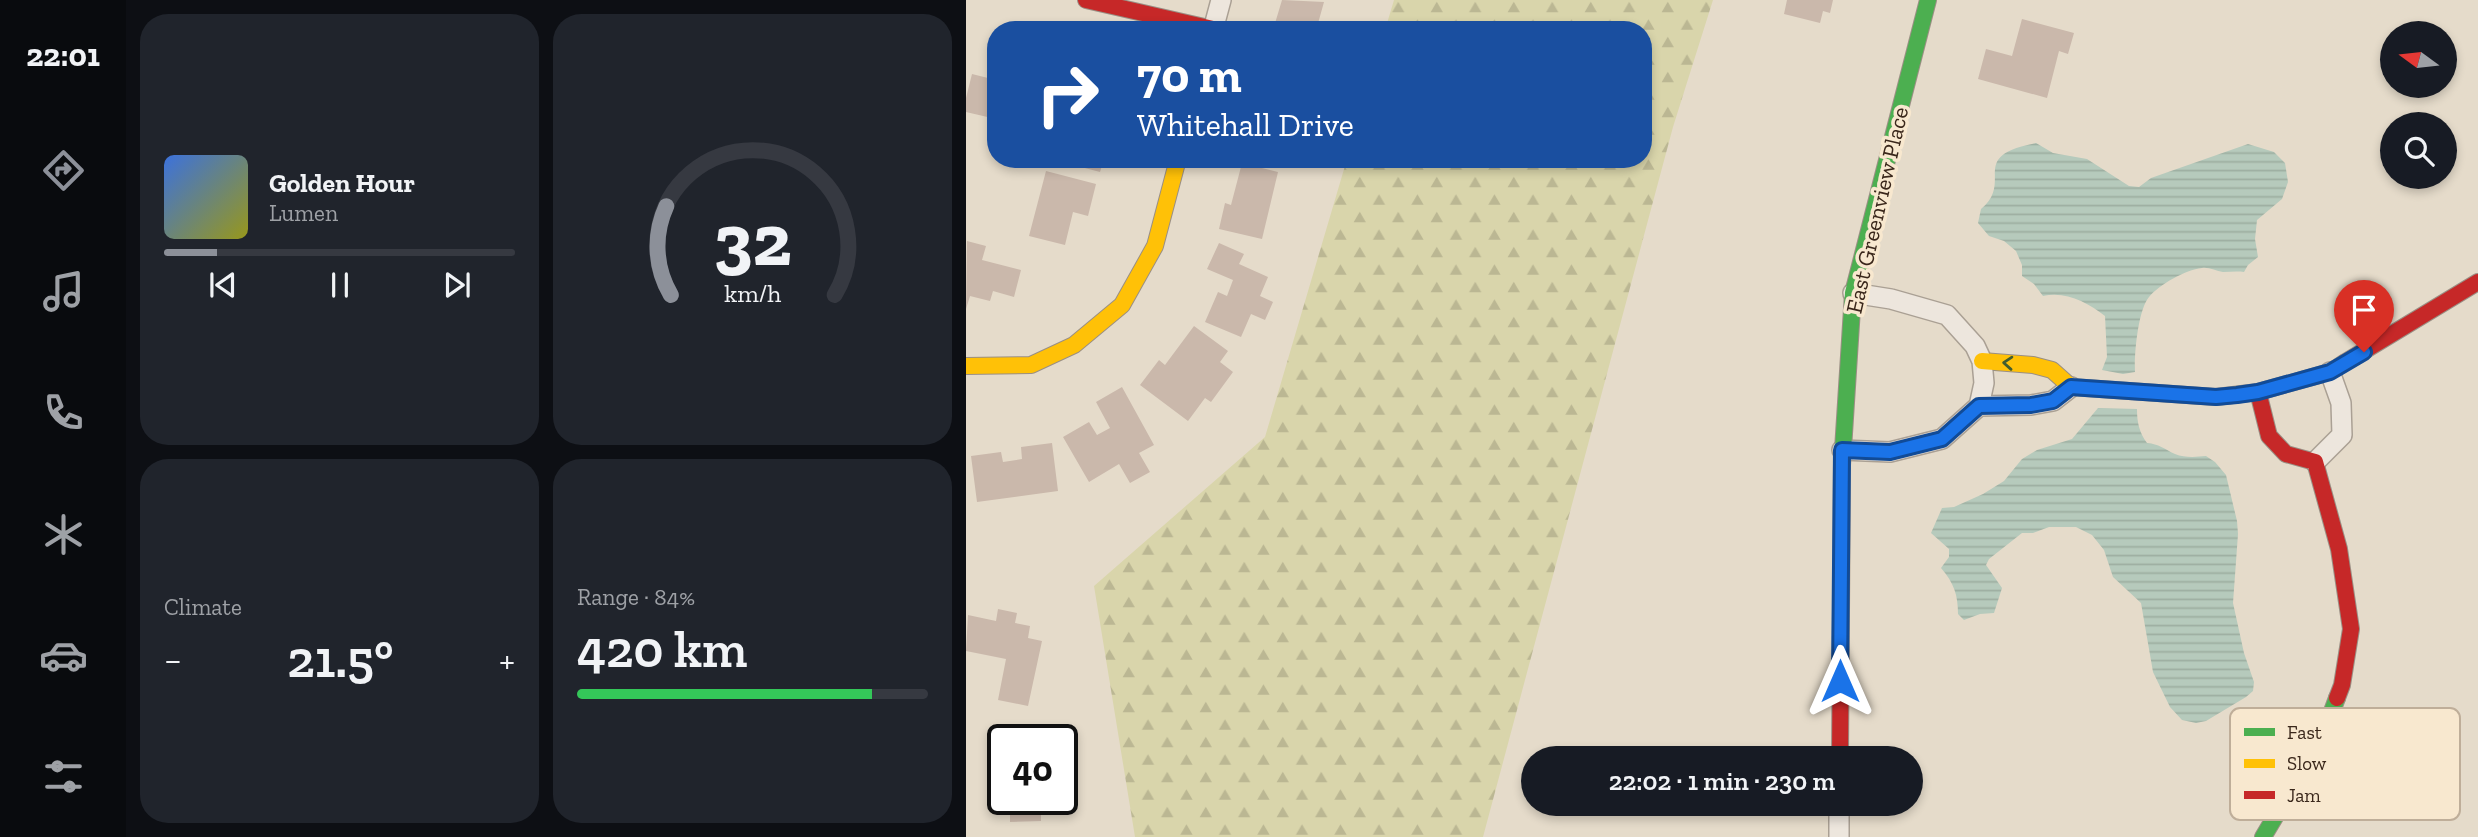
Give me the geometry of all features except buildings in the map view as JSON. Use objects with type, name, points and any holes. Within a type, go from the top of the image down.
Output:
[{"type":"street","points":[[1086,0],[1175,21]]},
{"type":"street","points":[[1215,21],[1221,0]]},
{"type":"street","name":"East Greenview Place","points":[[1840,746],[1842,450],[1853,293],[1928,0]]},
{"type":"street","points":[[966,366],[1031,366],[1074,345],[1122,305],[1155,246],[1176,168]]},
{"type":"street","points":[[1982,361],[2033,365],[2052,370],[2071,387],[2216,397],[2258,392],[2330,372],[2478,282]]},
{"type":"street","points":[[1842,450],[1890,452],[1942,439],[1979,406],[1984,383],[1982,361],[1975,346],[1947,315],[1891,299],[1853,293]]},
{"type":"street","points":[[2315,462],[2342,435],[2341,402],[2330,372]]},
{"type":"street","points":[[1979,406],[2031,405],[2053,401],[2071,387]]},
{"type":"street","points":[[2258,392],[2269,436],[2286,454],[2315,462]]},
{"type":"street","points":[[2315,462],[2339,549],[2351,629],[2342,685],[2333,708]]},
{"type":"street","points":[[1839,816],[1839,837]]},
{"type":"street","points":[[2263,837],[2273,820]]},
{"type":"green space","points":[[1394,0],[1713,0],[1673,127],[1483,837],[1135,837],[1094,586],[1265,437],[1344,168],[1652,168],[1652,21],[1388,21]]},
{"type":"shaded area","points":[[2036,143],[2053,153],[2087,159],[2129,186],[2139,187],[2151,178],[2248,144],[2274,152],[2285,163],[2288,182],[2282,199],[2257,220],[2255,239],[2258,257],[2244,272],[2195,269],[2166,283],[2149,297],[2139,322],[2135,372],[2123,374],[2102,370],[2107,357],[2105,316],[2091,306],[2068,296],[2043,296],[2034,284],[2022,276],[2022,265],[2016,251],[2004,241],[1989,236],[1978,223],[1981,209],[1994,189],[1997,162],[2015,148]]},
{"type":"shaded area","points":[[2098,408],[2137,409],[2139,427],[2147,443],[2183,456],[2206,456],[2226,475],[2238,534],[2233,603],[2244,653],[2254,682],[2253,691],[2246,697],[2206,721],[2196,723],[2182,720],[2170,707],[2153,672],[2141,603],[2113,577],[2104,550],[2092,535],[2076,527],[2049,527],[2033,533],[2022,533],[1989,559],[1986,565],[2002,588],[1994,613],[1980,614],[1964,620],[1958,614],[1952,584],[1941,568],[1949,557],[1949,549],[1931,533],[1942,508],[1954,507],[1983,494],[2004,481],[2022,459],[2037,450],[2072,439]]},
{"type":"traffic: fast","points":[[1842,465],[1853,293],[1928,0]]},
{"type":"traffic: fast","points":[[2333,708],[2337,698]]},
{"type":"traffic: fast","points":[[2263,837],[2273,820]]},
{"type":"traffic: slow","points":[[966,366],[1031,365],[1074,345],[1122,305],[1155,246],[1176,168]]},
{"type":"traffic: slow","points":[[1982,361],[2033,365],[2052,370],[2071,387],[2216,397],[2258,392],[2330,372],[2344,363]]},
{"type":"traffic: jam","points":[[1086,0],[1178,21]]},
{"type":"traffic: jam","points":[[2344,363],[2478,282]]},
{"type":"traffic: jam","points":[[2258,392],[2269,436],[2286,454],[2315,462],[2339,549],[2351,629],[2342,685],[2337,698]]},
{"type":"traffic: jam","points":[[1840,746],[1842,465]]},
{"type":"route","points":[[1840,681],[1842,450],[1890,452],[1942,439],[1979,406],[2031,405],[2053,401],[2071,387],[2216,397],[2258,392],[2330,372],[2364,352]]}]
